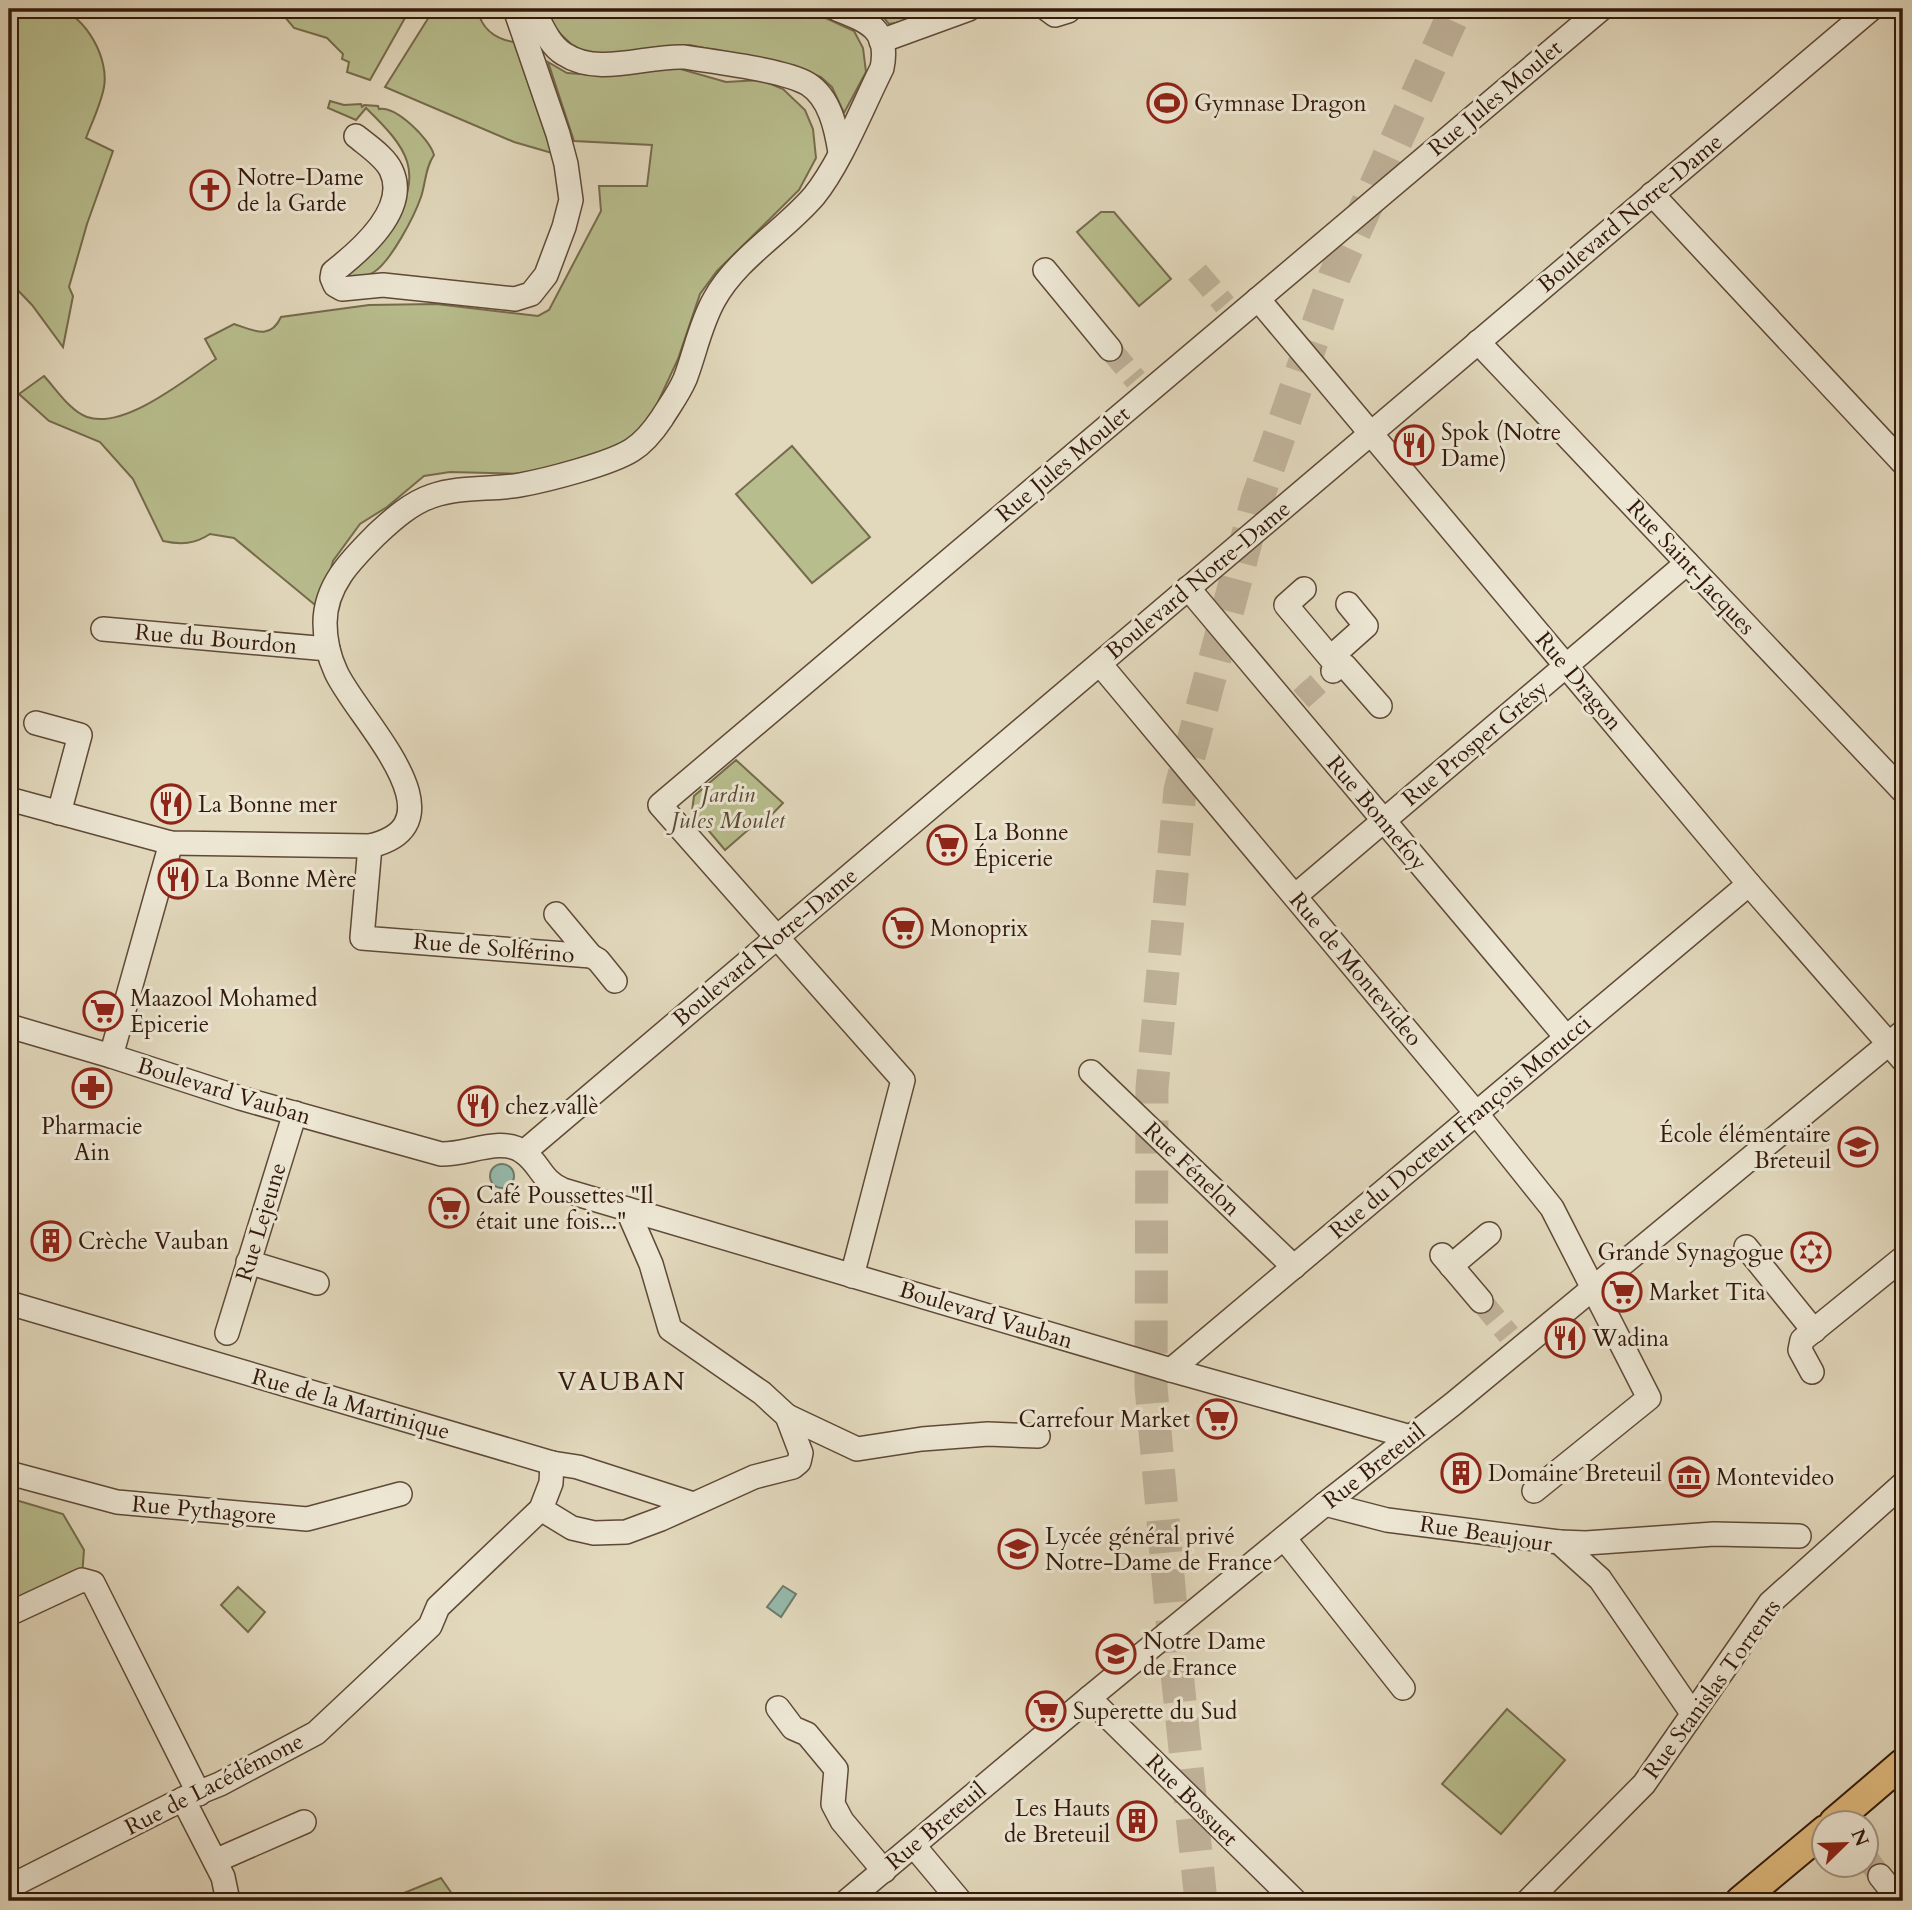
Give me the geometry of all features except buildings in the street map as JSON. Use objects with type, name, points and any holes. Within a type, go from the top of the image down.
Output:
[{"type":"main road","points":[[1851,1808],[1903,1763]]},
{"type":"main road","points":[[1740,1901],[1811,1842]]},
{"type":"street","points":[[356,136],[390,168],[396,192],[373,238],[333,272],[335,285],[342,289],[383,285],[409,287],[515,299],[530,294],[546,275],[571,200],[566,164],[515,9]]},
{"type":"street","points":[[533,9],[547,35],[563,54],[587,63],[610,64],[668,56],[684,57],[785,76],[808,84],[822,98],[835,122],[840,152]]},
{"type":"street","points":[[9,799],[172,844],[370,846],[386,842],[405,827],[411,813],[410,794],[336,673],[328,649],[325,622],[328,602],[339,578],[364,547],[416,503],[454,491],[520,485],[605,461],[631,450],[656,427],[684,381],[701,329],[723,286],[814,196],[829,175],[882,68],[884,56],[876,29],[868,21],[837,9]]},
{"type":"street","points":[[881,41],[970,9]]},
{"type":"street","points":[[1047,9],[1055,15],[1070,9]]},
{"type":"street","name":"Rue Jules Moulet","points":[[778,937],[660,805],[1141,387],[1231,311],[1258,299],[1601,9]]},
{"type":"street","name":"Boulevard Notre-Dame","points":[[524,1152],[1871,9]]},
{"type":"street","points":[[1653,194],[1903,463]]},
{"type":"street","points":[[1045,270],[1110,349]]},
{"type":"street","name":"Rue Dragon","points":[[1258,299],[1749,884],[1899,1045]]},
{"type":"street","name":"Rue Saint-Jacques","points":[[1478,342],[1903,791]]},
{"type":"street","name":"Rue Prosper Grésy","points":[[1295,896],[1687,563]]},
{"type":"street","name":"Rue Bonnefoy","points":[[1188,589],[1295,704],[1384,820],[1566,1037]]},
{"type":"street","points":[[1304,589],[1286,604],[1333,671]]},
{"type":"street","points":[[1333,671],[1339,650],[1366,626],[1348,604]]},
{"type":"street","name":"Rue du Bourdon","points":[[103,629],[328,649]]},
{"type":"street","name":"Rue de Montevideo","points":[[1100,664],[1476,1113],[1552,1208],[1593,1287],[1634,1357],[1649,1398],[1534,1491]]},
{"type":"street","points":[[1333,671],[1345,666],[1380,706]]},
{"type":"street","points":[[36,723],[80,735],[59,813]]},
{"type":"street","points":[[111,1056],[172,844]]},
{"type":"street","name":"Rue de Solférino","points":[[370,846],[362,938],[591,956],[598,960],[615,981]]},
{"type":"street","name":"Rue du Docteur François Morucci","points":[[1171,1370],[1749,884]]},
{"type":"street","points":[[556,914],[591,956]]},
{"type":"street","points":[[778,937],[903,1080],[852,1276]]},
{"type":"street","name":"Boulevard Vauban","points":[[9,1026],[240,1098],[441,1154],[456,1154],[493,1145],[510,1146],[524,1152],[547,1182],[563,1190],[1171,1370],[1411,1437]]},
{"type":"street","name":"Rue Breteuil","points":[[847,1901],[1089,1698],[1325,1504],[1411,1437],[1515,1342],[1593,1287],[1899,1045]]},
{"type":"street","name":"Rue Fénelon","points":[[1091,1072],[1294,1267]]},
{"type":"street","name":"Rue Lejeune","points":[[228,1332],[295,1113]]},
{"type":"street","points":[[627,1209],[650,1264],[670,1329],[762,1393],[787,1416],[858,1449],[922,1439],[988,1434],[1038,1436]]},
{"type":"street","points":[[1481,1301],[1446,1261],[1489,1234]]},
{"type":"street","points":[[1746,1247],[1814,1331]]},
{"type":"street","points":[[1812,1372],[1800,1350],[1802,1340],[1903,1258]]},
{"type":"street","points":[[248,1262],[317,1283]]},
{"type":"street","name":"Rue de la Martinique","points":[[9,1303],[552,1463],[578,1467],[693,1504]]},
{"type":"street","points":[[541,1509],[572,1528],[594,1533],[626,1532],[754,1477],[793,1468],[801,1453],[787,1416]]},
{"type":"street","name":"Rue de Lacédémone","points":[[9,1887],[289,1749],[316,1733],[430,1626],[438,1607],[541,1509],[551,1483],[552,1463]]},
{"type":"street","name":"Rue Pythagore","points":[[9,1473],[117,1502],[307,1519],[400,1494]]},
{"type":"street","name":"Rue Stanislas Torrents","points":[[1528,1901],[1644,1783],[1770,1602],[1903,1484]]},
{"type":"street","name":"Rue Beaujour","points":[[1325,1504],[1387,1520],[1559,1542],[1600,1579],[1692,1713]]},
{"type":"street","points":[[1559,1542],[1586,1544],[1714,1534],[1799,1536]]},
{"type":"street","points":[[1284,1538],[1403,1688]]},
{"type":"street","points":[[9,1615],[82,1580],[93,1583],[191,1796],[223,1877],[228,1901]]},
{"type":"street","name":"Rue Bossuet","points":[[1089,1698],[1295,1901]]},
{"type":"street","points":[[778,1708],[793,1728],[807,1734],[836,1769],[833,1804],[842,1821],[884,1871]]},
{"type":"street","points":[[215,1861],[304,1822]]},
{"type":"street","points":[[914,1846],[960,1901]]},
{"type":"street","points":[[1881,1877],[1900,1901]]},
{"type":"green space","points":[[46,7],[69,14],[94,40],[105,76],[103,93],[86,138],[113,151],[87,224],[69,287],[73,296],[63,347],[32,305],[9,281],[9,9]]},
{"type":"green space","points":[[261,9],[410,9],[370,80],[347,72],[349,62],[342,59],[343,54],[327,38],[294,28],[285,17]]},
{"type":"green space","points":[[434,9],[477,9],[490,32],[514,42],[552,153],[514,142],[385,87]]},
{"type":"green space","points":[[546,9],[806,9],[854,31],[863,48],[866,72],[844,113],[832,87],[821,77],[799,68],[690,45],[605,54],[587,53],[571,44],[555,29]]},
{"type":"green space","points":[[871,9],[941,9],[889,24],[879,12]]},
{"type":"green space","points":[[548,62],[567,73],[594,75],[663,64],[726,82],[761,80],[783,89],[805,110],[813,129],[816,158],[799,190],[717,271],[700,294],[678,359],[652,415],[640,431],[618,447],[525,474],[450,472],[424,476],[387,507],[360,524],[333,561],[320,609],[234,538],[210,534],[188,543],[163,541],[133,479],[100,442],[49,421],[19,394],[44,376],[75,410],[87,417],[102,419],[136,410],[172,390],[216,359],[205,339],[234,324],[261,332],[272,329],[281,317],[369,305],[436,304],[538,316],[549,310],[601,211],[599,186],[647,186],[652,145],[574,141]]},
{"type":"green space","points":[[330,101],[344,105],[361,104],[362,107],[378,106],[379,109],[394,113],[419,132],[434,155],[418,206],[394,249],[374,272],[353,278],[348,274],[372,252],[392,226],[408,190],[409,175],[401,149],[366,108],[356,120],[328,108]]},
{"type":"green space","points":[[1101,212],[1114,212],[1171,279],[1139,306],[1077,232]]},
{"type":"green space","points":[[792,446],[870,537],[812,583],[736,494]]},
{"type":"green space","name":"Jardin Jules Moulet","points":[[736,760],[783,803],[760,827],[756,823],[725,850],[692,811],[694,796]]},
{"type":"green space","points":[[9,1498],[63,1514],[84,1550],[81,1590],[9,1627]]},
{"type":"green space","points":[[238,1587],[265,1612],[248,1632],[221,1605]]},
{"type":"green space","points":[[1507,1709],[1565,1760],[1501,1834],[1442,1784]]},
{"type":"green space","points":[[441,1878],[457,1901],[384,1901]]},
{"type":"shaded area","points":[[502,1164],[510,1168],[514,1176],[510,1184],[502,1188],[494,1184],[490,1176],[494,1168]]},
{"type":"shaded area","points":[[783,1586],[796,1594],[781,1617],[767,1607]]},
{"type":"tunnel","points":[[1201,1901],[1151,1387],[1152,1088],[1180,790],[1257,500],[1335,275],[1456,9]]},
{"type":"tunnel","points":[[1197,272],[1225,305]]},
{"type":"tunnel","points":[[1110,349],[1136,380]]},
{"type":"tunnel","points":[[1301,699],[1328,675]]},
{"type":"tunnel","points":[[1481,1301],[1509,1335]]},
{"type":"place","name":"Gymnase Dragon","points":[[1167,103]]},
{"type":"place","name":"Notre-Dame de la Garde","points":[[210,190]]},
{"type":"place","name":"Spok (Notre Dame)","points":[[1414,445]]},
{"type":"place","name":"La Bonne mer","points":[[171,804]]},
{"type":"place","name":"La Bonne Épicerie","points":[[947,845]]},
{"type":"place","name":"La Bonne Mère","points":[[178,879]]},
{"type":"place","name":"Monoprix","points":[[903,928]]},
{"type":"place","name":"Maazool Mohamed Epicerie","points":[[103,1011]]},
{"type":"place","name":"Pharmacie Ain","points":[[92,1088]]},
{"type":"place","name":"chez vallè","points":[[478,1106]]},
{"type":"place","name":"École élémentaire Breteuil","points":[[1858,1147]]},
{"type":"place","name":"Café Poussettes \"Il était une fois...\"","points":[[449,1208]]},
{"type":"place","name":"Crèche Vauban","points":[[51,1241]]},
{"type":"place","name":"Grande Synagogue","points":[[1811,1252]]},
{"type":"place","name":"Market Tita","points":[[1622,1292]]},
{"type":"place","name":"Wadina","points":[[1565,1338]]},
{"type":"place","name":"Carrefour Market","points":[[1217,1419]]},
{"type":"place","name":"Domaine Breteuil","points":[[1461,1473]]},
{"type":"place","name":"Montevideo","points":[[1689,1477]]},
{"type":"place","name":"Lycée général privé Notre-Dame de France","points":[[1018,1549]]},
{"type":"place","name":"Notre Dame de France","points":[[1116,1654]]},
{"type":"place","name":"Superette du Sud","points":[[1046,1711]]},
{"type":"place","name":"Les Hauts de Breteuil","points":[[1137,1821]]},
{"type":"district","name":"VAUBAN","points":[[622,1381]]}]
